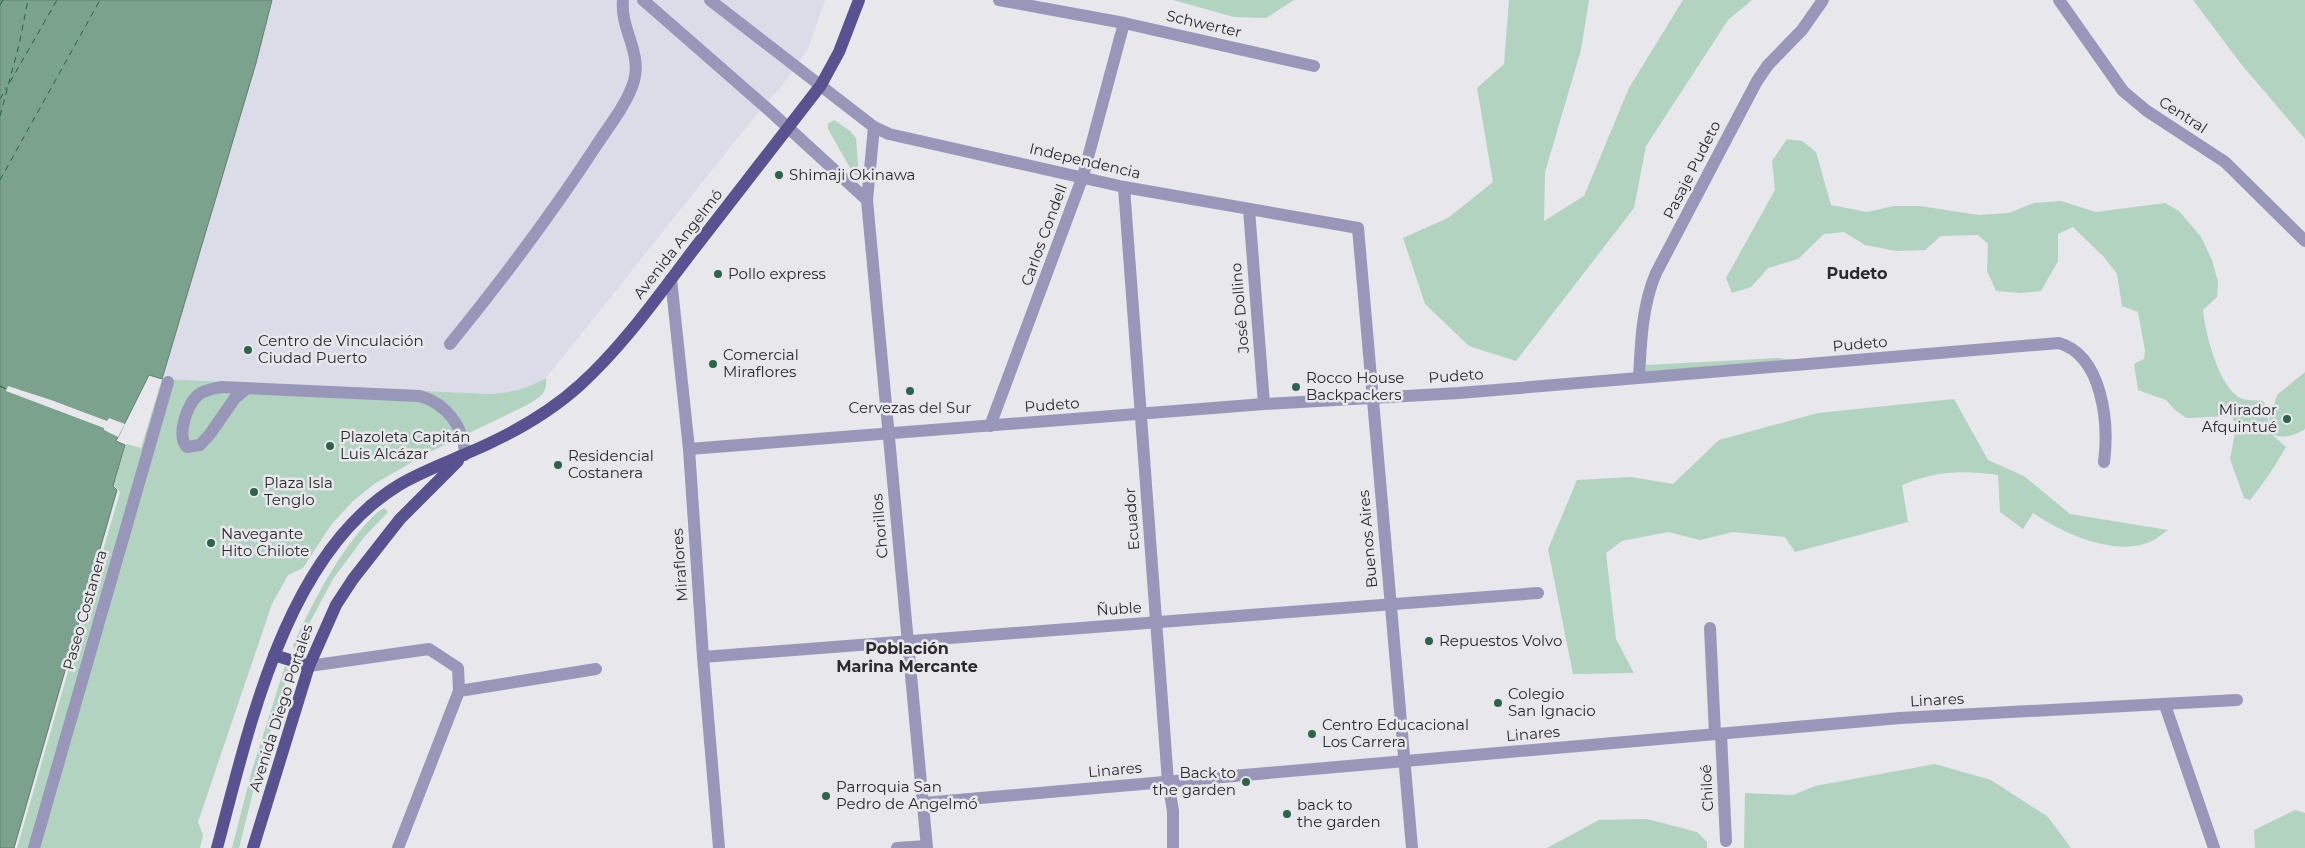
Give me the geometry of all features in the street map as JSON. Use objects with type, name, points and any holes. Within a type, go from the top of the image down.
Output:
[{"type":"main road","name":"Avenida Angelmó","points":[[465,454],[533,419],[579,386],[615,349],[821,85],[839,52],[859,0]]},
{"type":"main road","name":"Avenida Diego Portales","points":[[217,848],[240,761],[274,655],[310,581],[347,530],[386,493],[415,476],[465,454]]},
{"type":"main road","name":"Avenida Diego Portales","points":[[253,848],[309,666],[336,605],[353,579],[400,520],[465,454]]},
{"type":"main road","points":[[274,655],[309,666]]},
{"type":"street","points":[[450,344],[516,262],[555,207],[630,91],[636,68],[635,56],[623,20],[623,0]]},
{"type":"street","points":[[643,0],[788,127],[867,200]]},
{"type":"street","name":"Independencia","points":[[710,0],[874,127],[905,138],[1083,176],[1124,187],[1358,228]]},
{"type":"street","name":"Schwerter","points":[[999,0],[1124,22],[1314,66]]},
{"type":"street","name":"Pasaje Pudeto","points":[[1639,377],[1644,314],[1650,287],[1656,273],[1757,81],[1768,65],[1802,30],[1823,0]]},
{"type":"street","name":"Central","points":[[2059,0],[2123,90],[2147,111],[2225,162],[2305,241]]},
{"type":"street","name":"Carlos Condell","points":[[990,426],[1083,176],[1124,22]]},
{"type":"street","name":"Chorillos","points":[[874,127],[867,200],[926,847]]},
{"type":"street","name":"Ecuador","points":[[1124,187],[1168,782],[1173,811],[1173,848]]},
{"type":"street","name":"José Dollino","points":[[1249,209],[1264,404]]},
{"type":"street","name":"Buenos Aires","points":[[1358,228],[1389,604],[1412,848]]},
{"type":"street","name":"Miraflores","points":[[671,279],[689,449],[703,657],[719,848]]},
{"type":"street","name":"Pudeto","points":[[689,449],[1264,404],[1373,398],[2059,343],[2072,347],[2077,353],[2094,379],[2101,394],[2107,433],[2104,462]]},
{"type":"street","name":"Paseo Costanera","points":[[34,848],[168,382]]},
{"type":"street","points":[[246,389],[235,398],[200,445],[187,447],[182,438],[184,424],[197,396],[207,390],[221,388],[246,389],[420,396],[430,399],[443,408],[457,424],[462,434],[465,454]]},
{"type":"street","name":"Ñuble","points":[[703,657],[1538,593]]},
{"type":"street","name":"Chiloé","points":[[1710,628],[1726,840]]},
{"type":"street","points":[[309,666],[429,650],[458,668],[459,691],[398,848]]},
{"type":"street","points":[[459,691],[596,669]]},
{"type":"street","name":"Linares","points":[[923,803],[1900,718],[2237,700]]},
{"type":"street","points":[[2165,705],[2214,848]]},
{"type":"street","points":[[897,848],[926,847]]},
{"type":"shaded area","points":[[0,0],[272,0],[256,63],[162,379],[149,375],[116,441],[125,445],[113,486],[117,490],[14,848],[0,848]]},
{"type":"shaded area","points":[[272,0],[825,0],[808,49],[784,83],[752,120],[546,378],[531,387],[515,392],[489,394],[162,379],[256,63]]},
{"type":"shaded area","points":[[1173,0],[1294,0],[1266,18],[1234,17]]},
{"type":"shaded area","points":[[1509,0],[1589,0],[1581,50],[1545,172],[1544,221],[1584,196],[1629,88],[1683,0],[1752,0],[1728,20],[1646,146],[1634,208],[1516,361],[1469,346],[1425,304],[1403,238],[1448,218],[1493,182],[1477,88],[1504,64]]},
{"type":"shaded area","points":[[2193,0],[2305,0],[2305,139],[2241,64]]},
{"type":"shaded area","points":[[834,120],[850,131],[856,138],[859,177],[853,173],[828,129],[828,124]]},
{"type":"shaded area","points":[[1787,139],[1802,141],[1816,152],[1831,205],[1867,212],[1894,206],[1920,206],[1979,215],[2009,213],[2034,203],[2061,201],[2096,212],[2165,203],[2179,211],[2201,237],[2212,260],[2218,282],[2217,297],[2203,310],[2214,358],[2226,383],[2232,392],[2240,398],[2263,401],[2268,410],[2268,424],[2277,395],[2305,372],[2305,429],[2297,434],[2283,437],[2270,433],[2286,447],[2250,500],[2244,498],[2230,459],[2236,428],[2232,416],[2187,418],[2176,411],[2166,400],[2138,390],[2134,364],[2144,359],[2145,351],[2138,312],[2122,306],[2117,274],[2104,257],[2073,227],[2058,234],[2058,261],[2041,291],[2021,293],[1996,291],[1987,271],[1988,244],[1978,235],[1941,236],[1925,250],[1896,251],[1865,245],[1844,232],[1824,234],[1798,259],[1768,268],[1751,287],[1732,293],[1726,278],[1775,190],[1772,161]]},
{"type":"shaded area","points":[[1778,358],[1793,360],[1645,372],[1646,365]]},
{"type":"shaded area","points":[[546,378],[546,388],[544,391],[527,405],[428,453],[374,484],[352,502],[331,525],[303,568],[288,575],[272,604],[198,822],[203,835],[200,848],[17,848],[120,492],[114,485],[126,444],[141,448],[162,379],[489,394],[518,390]]},
{"type":"shaded area","points":[[1954,399],[1988,460],[2024,476],[2070,514],[2168,530],[2152,541],[2122,547],[2090,541],[2074,535],[2033,513],[2023,529],[2000,512],[1998,475],[1960,472],[1938,474],[1902,485],[1908,522],[1795,552],[1785,537],[1733,532],[1700,540],[1668,532],[1622,541],[1606,553],[1616,639],[1634,673],[1573,674],[1548,549],[1577,480],[1631,477],[1673,484],[1719,440],[1818,413]]},
{"type":"shaded area","points":[[384,508],[388,512],[365,536],[333,579],[295,650],[293,645],[333,568],[364,526]]},
{"type":"shaded area","points":[[285,666],[289,671],[258,772],[239,848],[232,848],[252,770]]},
{"type":"shaded area","points":[[1935,764],[1991,780],[2048,817],[2071,848],[1744,848],[1745,793],[1793,795],[1815,786]]},
{"type":"shaded area","points":[[2295,810],[2305,813],[2305,848],[2255,848],[2254,830]]},
{"type":"shaded area","points":[[1647,819],[1697,832],[1707,842],[1707,848],[1547,848],[1599,820]]},
{"type":"pier","points":[[8,386],[107,421],[109,418],[125,424],[118,437],[104,430],[104,428],[6,391]]},
{"type":"ferry route","points":[[0,5],[3,0]]},
{"type":"ferry route","points":[[0,116],[19,45],[28,0]]},
{"type":"ferry route","points":[[10,82],[57,0]]},
{"type":"ferry route","points":[[0,180],[100,0]]},
{"type":"ferry route","points":[[0,99],[7,87]]},
{"type":"ferry route","points":[[0,386],[6,389]]},
{"type":"place","name":"Shimaji Okinawa","points":[[779,175]]},
{"type":"place","name":"Pollo express","points":[[718,274]]},
{"type":"place","name":"Centro de Vinculación Ciudad Puerto","points":[[248,350]]},
{"type":"place","name":"Comercial Miraflores","points":[[713,364]]},
{"type":"place","name":"Rocco House Backpackers","points":[[1296,387]]},
{"type":"place","name":"Cervezas del Sur","points":[[910,391]]},
{"type":"place","name":"Mirador Afquintué","points":[[2287,419]]},
{"type":"place","name":"Plazoleta Capitán Luis Alcázar","points":[[330,446]]},
{"type":"place","name":"Residencial Costanera","points":[[558,465]]},
{"type":"place","name":"Plaza Isla Tenglo","points":[[254,492]]},
{"type":"place","name":"Navegante Hito Chilote","points":[[211,543]]},
{"type":"place","name":"Repuestos Volvo","points":[[1429,641]]},
{"type":"place","name":"Colegio San Ignacio","points":[[1498,703]]},
{"type":"place","name":"Centro Educacional Los Carrera","points":[[1312,734]]},
{"type":"place","name":"Back to the garden","points":[[1246,782]]},
{"type":"place","name":"Parroquia San Pedro de Angelmó","points":[[826,796]]},
{"type":"place","name":"back to the garden","points":[[1287,814]]},
{"type":"district","name":"Pudeto","points":[[1857,273]]},
{"type":"district","name":"Población Marina Mercante","points":[[907,657]]}]
